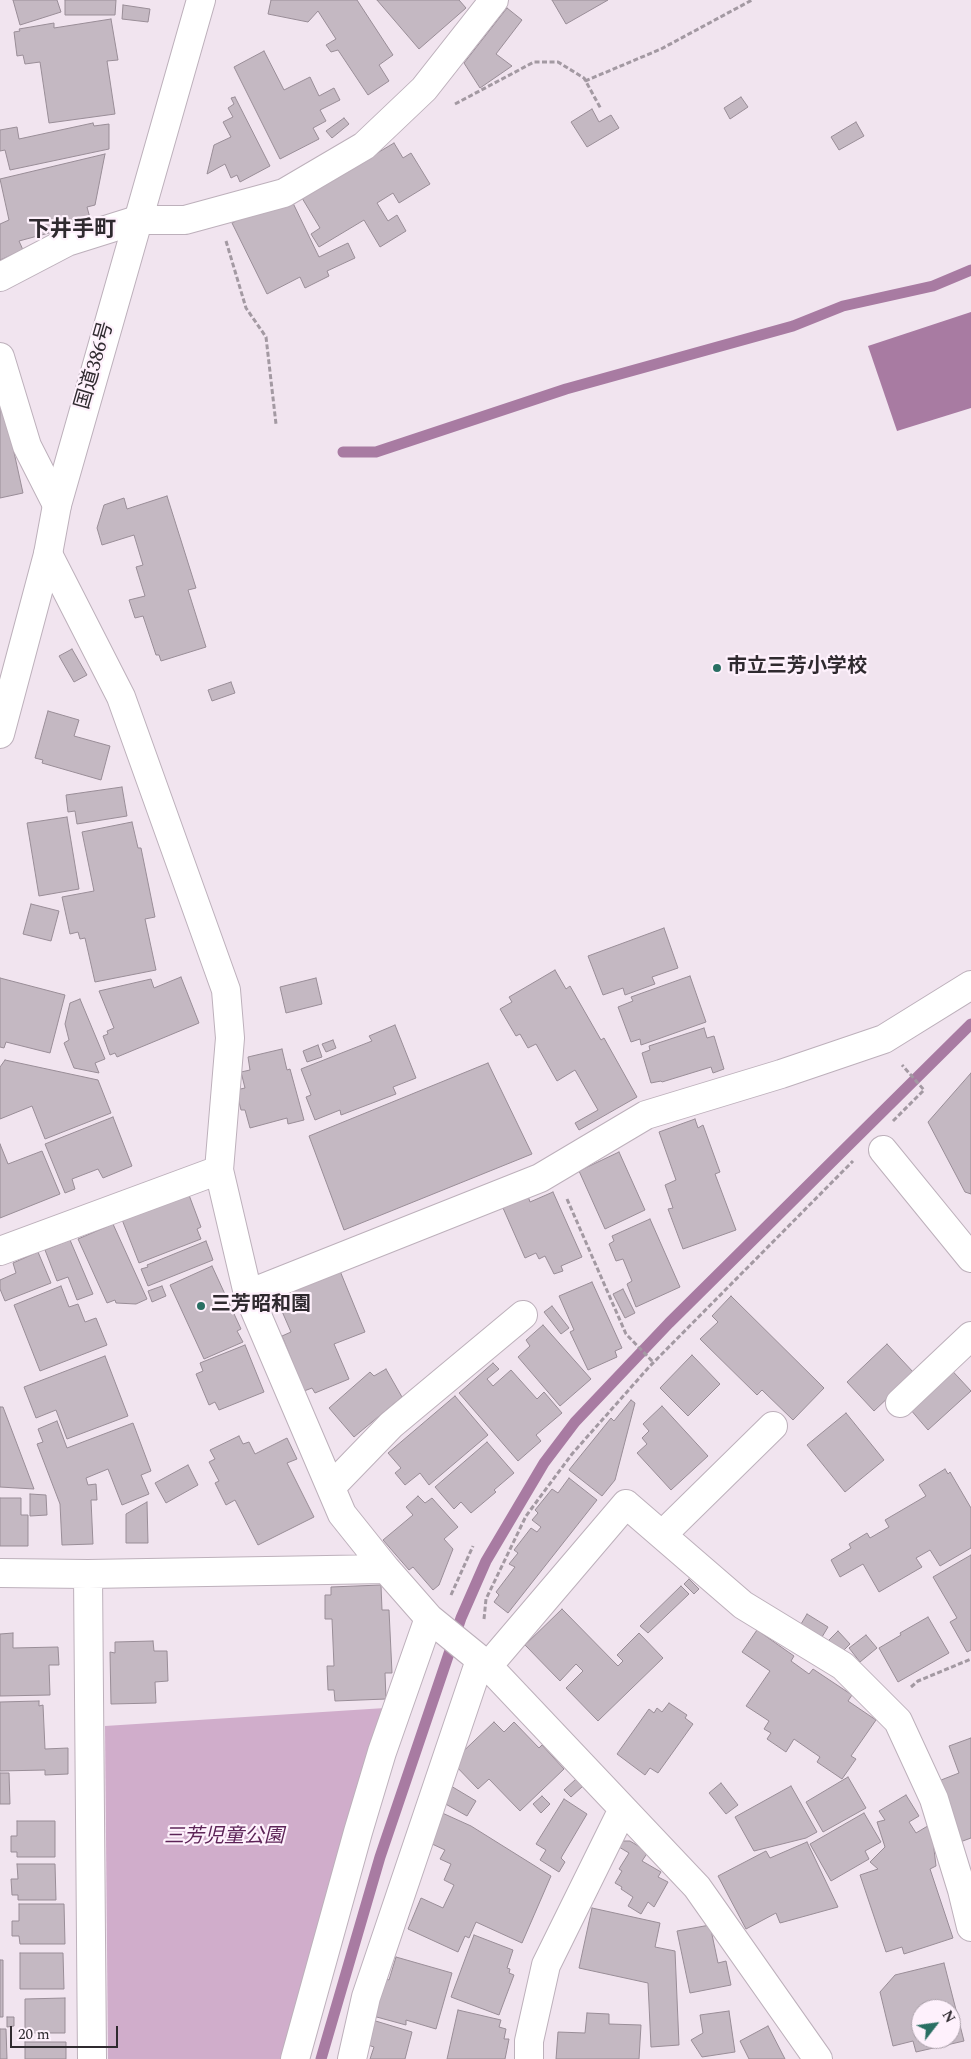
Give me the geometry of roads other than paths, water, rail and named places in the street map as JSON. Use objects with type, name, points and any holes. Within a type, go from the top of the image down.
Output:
[{"type":"main road","name":"国道386号","points":[[0,734],[6,692],[48,554],[57,505],[201,0]]},
{"type":"main road","points":[[0,277],[67,242],[137,220],[185,220],[284,193],[364,146],[424,89],[494,0]]},
{"type":"main road","points":[[0,357],[27,446],[57,505]]},
{"type":"main road","points":[[48,554],[121,697],[226,990],[230,1038],[218,1170],[248,1294],[342,1514],[428,1618],[484,1663],[697,1887],[818,2059]]},
{"type":"main road","points":[[248,1294],[540,1178],[646,1115],[781,1074],[884,1039],[971,985]]},
{"type":"main road","points":[[886,1138],[971,1258]]},
{"type":"main road","points":[[0,1251],[218,1170]]},
{"type":"main road","points":[[331,1487],[391,1425],[523,1315]]},
{"type":"main road","points":[[900,1403],[971,1336]]},
{"type":"main road","points":[[662,1535],[773,1426]]},
{"type":"main road","points":[[352,2059],[366,1997],[484,1663],[626,1504],[743,1604],[843,1666],[898,1721],[934,1799],[962,1890],[971,1927]]},
{"type":"main road","points":[[0,1573],[88,1574],[386,1569]]},
{"type":"main road","points":[[88,1574],[92,2059]]},
{"type":"main road","points":[[295,2059],[382,1752],[428,1618]]},
{"type":"main road","points":[[529,2059],[529,2041],[546,1965],[624,1809]]},
{"type":"waterway","points":[[343,452],[376,452],[566,389],[793,326],[843,306],[933,286],[971,270]]},
{"type":"waterway","points":[[321,2059],[380,1857],[461,1618],[486,1561],[544,1463],[575,1422],[669,1323],[971,1024]]},
{"type":"place","name":"市立三芳小学校","points":[[717,668]]},
{"type":"place","name":"三芳昭和園","points":[[201,1306]]},
{"type":"district","name":"下井手町","points":[[72,232]]},
{"type":"park label","name":"三芳児童公園","points":[[224,1838]]}]
